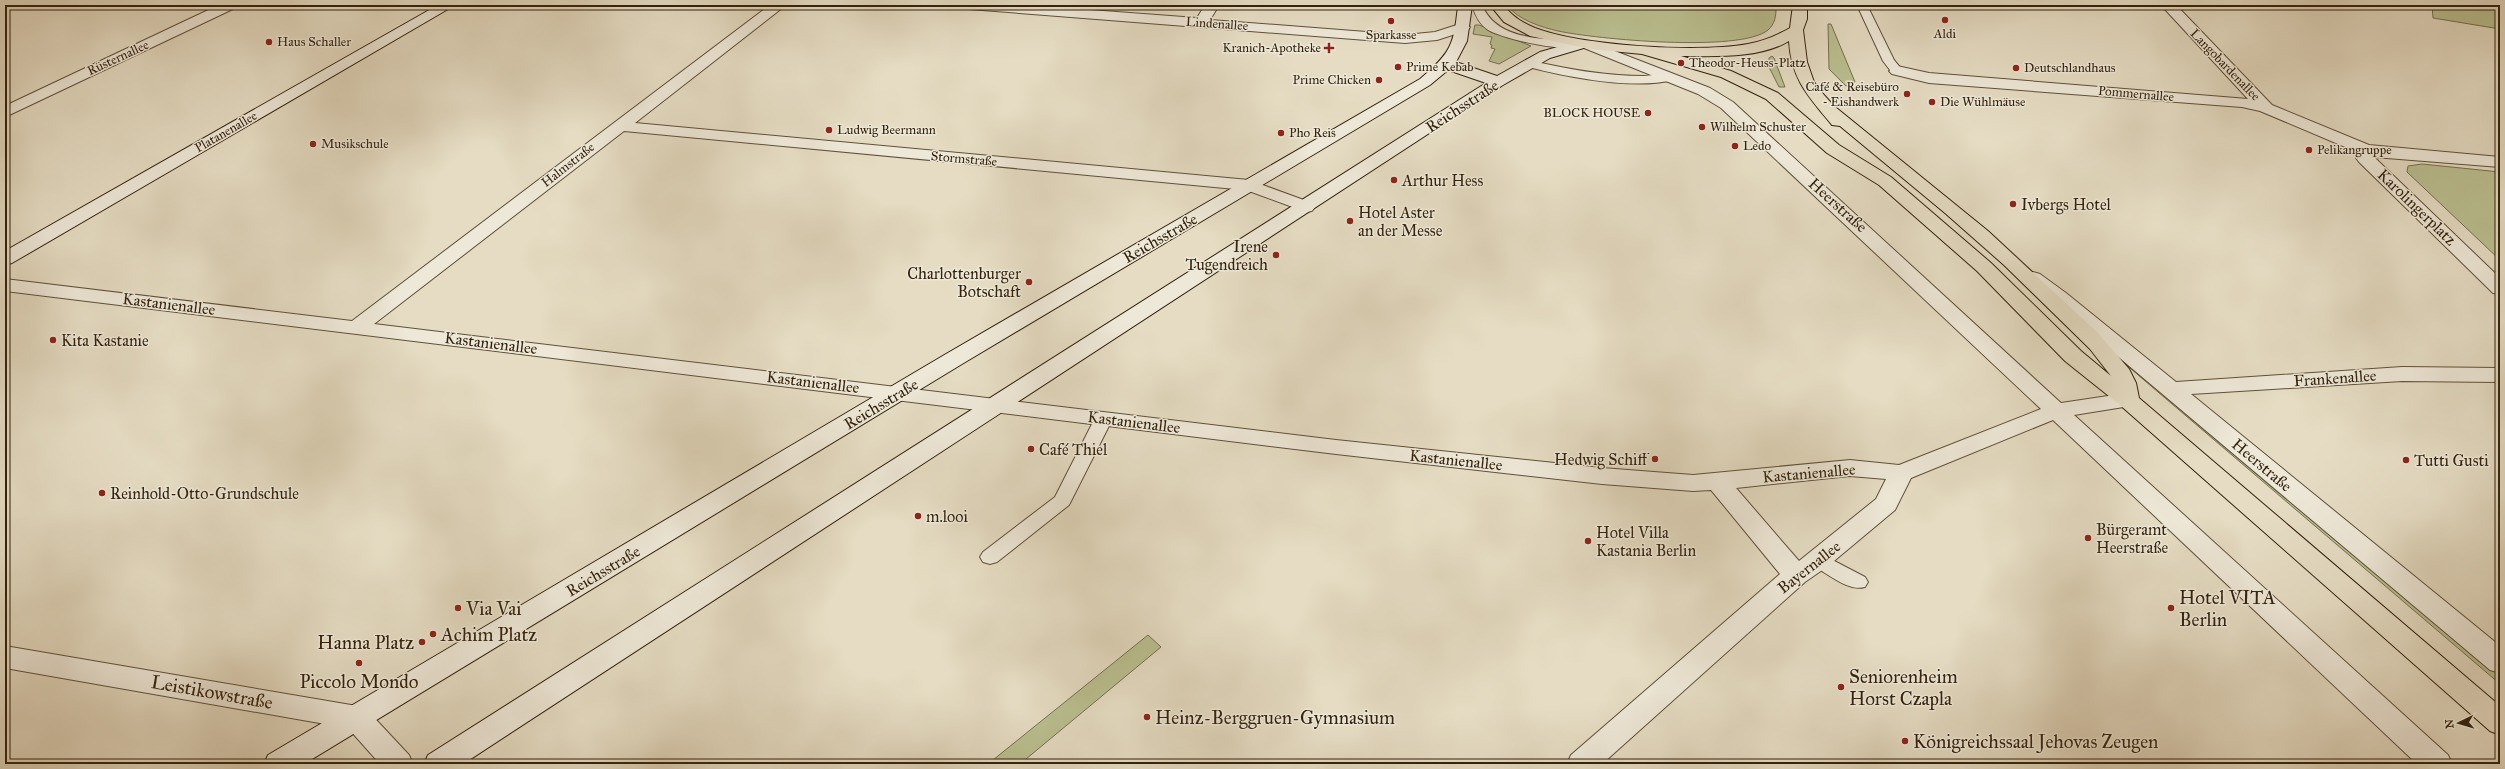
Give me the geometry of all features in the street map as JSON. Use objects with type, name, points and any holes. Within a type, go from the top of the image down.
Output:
[{"type":"main road","points":[[1497,5],[1504,14],[1520,26],[1536,33],[1583,44],[1644,50],[1739,51],[1773,43],[1796,30],[1800,17],[1800,5]]},
{"type":"main road","name":"Heerstraße","points":[[1796,30],[1800,70],[1812,93],[1829,110],[1974,226],[2023,270],[2103,352],[2122,375],[2128,388],[2128,400]]},
{"type":"main road","name":"Heerstraße","points":[[1644,50],[1708,67],[1759,88],[1772,96],[1833,149],[1885,181],[1984,267],[2073,356],[2128,400],[2500,723]]},
{"type":"main road","name":"Heerstraße","points":[[1829,110],[1885,181]]},
{"type":"street","name":"Rüsternallee","points":[[5,112],[230,5]]},
{"type":"street","name":"Platanenallee","points":[[5,259],[448,5]]},
{"type":"street","name":"Halmstraße","points":[[357,327],[779,5]]},
{"type":"street","name":"Lindenallee","points":[[969,5],[1405,39],[1438,36],[1463,27]]},
{"type":"street","points":[[1201,23],[1212,5]]},
{"type":"street","points":[[1463,27],[1465,5]]},
{"type":"street","name":"Langobardenallee","points":[[2168,5],[2266,108]]},
{"type":"street","name":"Reichsstraße","points":[[279,764],[1249,185],[1425,82],[1446,64],[1457,50],[1462,39],[1463,27]]},
{"type":"street","name":"Reichsstraße","points":[[439,764],[1498,82],[1528,64],[1562,48],[1583,44]]},
{"type":"street","name":"Heerstraße","points":[[1583,44],[1670,77],[1716,97],[1727,105],[1867,232],[2056,411],[2122,470],[2437,764]]},
{"type":"street","points":[[1446,64],[1498,82]]},
{"type":"street","name":"Pommernallee","points":[[1897,71],[1929,78],[2242,102],[2266,108],[2366,150]]},
{"type":"street","name":"Stormstraße","points":[[619,126],[1249,185],[1306,207]]},
{"type":"street","name":"Karolingerplatz","points":[[2500,162],[2366,150],[2366,158],[2500,288]]},
{"type":"street","name":"Heerstraße","points":[[2023,270],[2059,297],[2171,389],[2500,662]]},
{"type":"street","name":"Kastanienallee","points":[[5,285],[900,393],[1336,448],[1602,476],[1663,481],[1717,482],[1850,468],[1901,473]]},
{"type":"street","name":"Frankenallee","points":[[2171,389],[2402,374],[2500,375]]},
{"type":"street","points":[[1901,473],[2056,411],[2128,400]]},
{"type":"street","name":"Bayernallee","points":[[1582,764],[1796,575],[1819,560],[1886,504],[1901,473]]},
{"type":"street","points":[[1717,482],[1796,575]]},
{"type":"street","name":"Leistikowstraße","points":[[5,657],[357,718]]},
{"type":"street","points":[[357,718],[398,764]]},
{"type":"lane","points":[[1477,5],[1485,23],[1501,32],[1538,42],[1583,44]]},
{"type":"lane","points":[[1862,5],[1889,61],[1897,71]]},
{"type":"lane","points":[[1528,64],[1549,70],[1644,80],[1664,80],[1670,77]]},
{"type":"lane","points":[[990,557],[1062,501],[1104,418]]},
{"type":"lane","points":[[1819,560],[1858,582]]},
{"type":"green space","points":[[1507,5],[1775,5],[1776,14],[1775,20],[1768,30],[1752,37],[1729,41],[1699,43],[1666,42],[1602,37],[1558,31],[1523,19]]},
{"type":"green space","points":[[2432,5],[2500,5],[2500,29],[2433,18]]},
{"type":"green space","points":[[1828,24],[1831,24],[1855,82],[1846,86],[1829,69]]},
{"type":"green space","points":[[1475,25],[1479,25],[1531,46],[1499,64],[1489,61],[1495,49],[1491,48],[1492,45],[1490,44],[1492,37],[1473,34]]},
{"type":"green space","points":[[1772,56],[1785,87],[1779,87],[1769,67],[1769,58]]},
{"type":"green space","points":[[2422,164],[2500,172],[2500,260],[2407,172],[2408,166]]},
{"type":"green space","points":[[2110,351],[2115,351],[2500,673],[2500,684]]},
{"type":"green space","points":[[1148,635],[1161,647],[1020,764],[988,764]]},
{"type":"place","name":"Aldi","points":[[1945,20]]},
{"type":"place","name":"Sparkasse","points":[[1391,21]]},
{"type":"place","name":"Haus Schaller","points":[[269,42]]},
{"type":"place","name":"Kranich-Apotheke","points":[[1329,48]]},
{"type":"place","name":"Theodor-Heuss-Platz","points":[[1681,63]]},
{"type":"place","name":"Prime Kebab","points":[[1398,67]]},
{"type":"place","name":"Deutschlandhaus","points":[[2016,68]]},
{"type":"place","name":"Prime Chicken","points":[[1379,80]]},
{"type":"place","name":"Café & Reisebüro - Eishandwerk","points":[[1907,94]]},
{"type":"place","name":"Die Wühlmäuse","points":[[1932,102]]},
{"type":"place","name":"BLOCK HOUSE","points":[[1648,113]]},
{"type":"place","name":"Wilhelm Schuster","points":[[1702,127]]},
{"type":"place","name":"Ludwig Beermann","points":[[829,130]]},
{"type":"place","name":"Pho Reis","points":[[1281,133]]},
{"type":"place","name":"Musikschule","points":[[313,144]]},
{"type":"place","name":"Ledo","points":[[1735,146]]},
{"type":"place","name":"Pelikangruppe","points":[[2309,150]]},
{"type":"place","name":"Arthur Hess","points":[[1394,180]]},
{"type":"place","name":"Ivbergs Hotel","points":[[2013,204]]},
{"type":"place","name":"Hotel Aster an der Messe","points":[[1350,221]]},
{"type":"place","name":"Irene Tugendreich","points":[[1276,255]]},
{"type":"place","name":"Charlottenburger Botschaft","points":[[1029,282]]},
{"type":"place","name":"Kita Kastanie","points":[[53,340]]},
{"type":"place","name":"Café Thiel","points":[[1031,449]]},
{"type":"place","name":"Hedwig Schiff","points":[[1655,459]]},
{"type":"place","name":"Tutti Gusti","points":[[2406,460]]},
{"type":"place","name":"Reinhold-Otto-Grundschule","points":[[102,493]]},
{"type":"place","name":"m.looi","points":[[918,516]]},
{"type":"place","name":"Bürgeramt Heerstraße","points":[[2088,538]]},
{"type":"place","name":"Hotel Villa Kastania Berlin","points":[[1588,541]]},
{"type":"place","name":"Via Vai","points":[[458,608]]},
{"type":"place","name":"Hotel VITA Berlin","points":[[2171,608]]},
{"type":"place","name":"Achim Platz","points":[[433,634]]},
{"type":"place","name":"Hanna Platz","points":[[422,642]]},
{"type":"place","name":"Piccolo Mondo","points":[[359,663]]},
{"type":"place","name":"Seniorenheim Horst Czapla","points":[[1841,687]]},
{"type":"place","name":"Heinz-Berggruen-Gymnasium","points":[[1147,717]]},
{"type":"place","name":"Königreichssaal Jehovas Zeugen","points":[[1905,741]]}]
